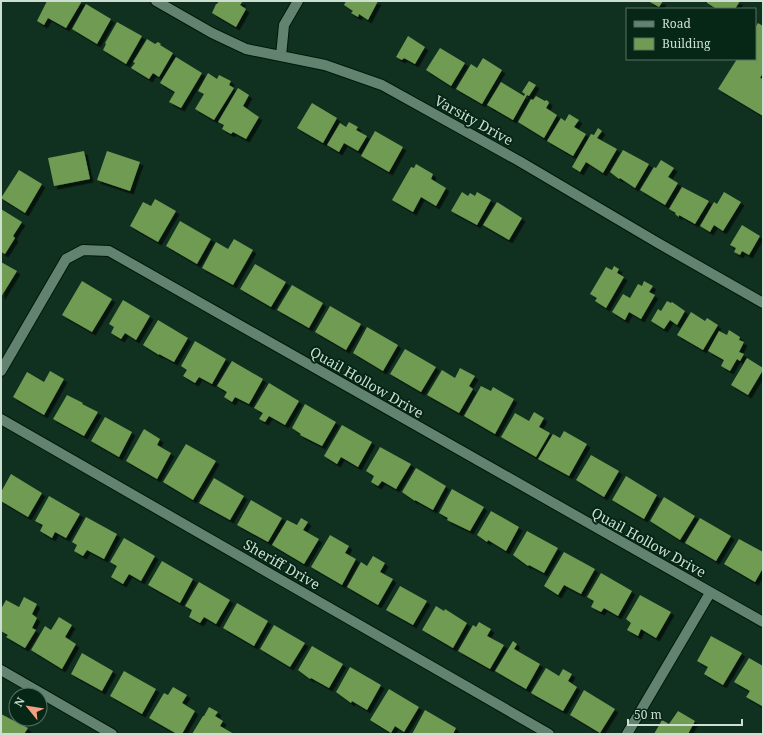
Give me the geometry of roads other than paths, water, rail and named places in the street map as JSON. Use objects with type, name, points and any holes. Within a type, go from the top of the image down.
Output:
[{"type":"street","name":"Varsity Drive","points":[[156,1],[212,33],[246,49],[325,65],[382,85],[519,161],[763,303]]},
{"type":"street","points":[[281,56],[284,25],[298,1]]},
{"type":"street","name":"Quail Hollow Drive","points":[[1,371],[66,259],[83,250],[109,251],[763,622]]},
{"type":"street","name":"Sheriff Drive","points":[[1,419],[549,734]]},
{"type":"street","points":[[627,734],[710,593]]},
{"type":"street","points":[[1,670],[112,734]]}]
